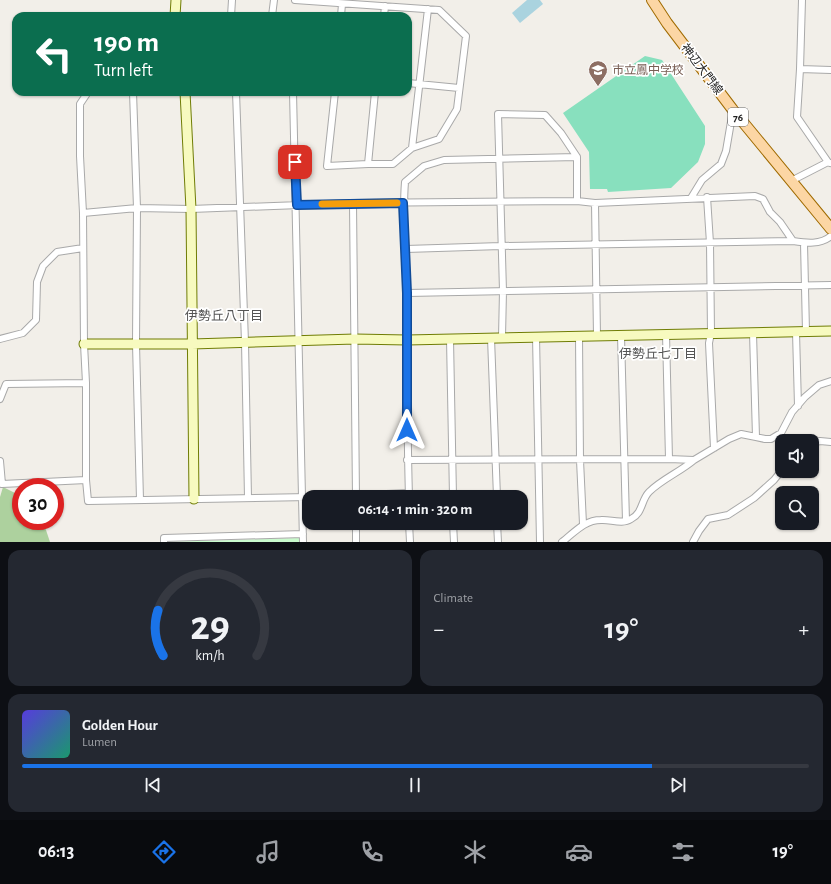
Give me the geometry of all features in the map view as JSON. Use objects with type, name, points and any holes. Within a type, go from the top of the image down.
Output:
[{"type":"main road","name":"神辺大門線","points":[[652,0],[667,23],[733,110],[831,230]]},
{"type":"street","points":[[175,12],[176,0]]},
{"type":"street","points":[[231,12],[232,0]]},
{"type":"street","points":[[272,12],[274,0]]},
{"type":"street","points":[[295,0],[439,10],[466,36],[457,109],[439,139],[412,148],[393,164],[327,166],[335,96]]},
{"type":"street","points":[[790,181],[829,163],[797,117],[802,0]]},
{"type":"street","points":[[341,12],[342,4]]},
{"type":"street","points":[[384,12],[385,6]]},
{"type":"street","points":[[412,148],[418,84],[428,9]]},
{"type":"street","points":[[800,69],[831,70]]},
{"type":"street","points":[[412,83],[459,88]]},
{"type":"street","points":[[85,96],[80,104],[80,156],[83,213],[86,480],[88,501],[302,497]]},
{"type":"street","points":[[133,96],[137,208],[136,344],[140,500]]},
{"type":"street","points":[[185,96],[191,209],[194,499]]},
{"type":"street","points":[[236,96],[245,342],[248,498]]},
{"type":"street","points":[[293,96],[297,205],[299,341],[306,490]]},
{"type":"street","points":[[368,164],[375,96]]},
{"type":"street","points":[[692,198],[702,180],[721,164],[726,151],[733,110]]},
{"type":"street","points":[[502,337],[503,291],[498,114],[545,114],[561,133],[577,157],[577,201]]},
{"type":"street","points":[[409,490],[407,460],[407,293],[403,203],[405,182],[424,166],[444,160],[577,157]]},
{"type":"street","points":[[83,213],[137,208],[191,209],[352,203],[500,203],[577,201],[595,203],[755,196],[764,199],[770,212],[780,222],[793,241]]},
{"type":"street","points":[[707,197],[710,243],[711,333],[709,342],[714,448]]},
{"type":"street","points":[[352,203],[356,490]]},
{"type":"street","points":[[595,203],[597,336]]},
{"type":"street","points":[[406,249],[793,241],[804,243],[825,241],[831,236]]},
{"type":"street","points":[[804,243],[806,332]]},
{"type":"street","points":[[0,339],[23,334],[36,320],[37,282],[43,266],[57,252],[83,248]]},
{"type":"street","points":[[407,293],[831,285]]},
{"type":"street","points":[[84,344],[192,344],[354,339],[407,340],[536,336],[621,336],[831,331]]},
{"type":"street","points":[[796,332],[798,406]]},
{"type":"street","points":[[753,333],[756,437]]},
{"type":"street","points":[[666,334],[669,458]]},
{"type":"street","points":[[536,336],[540,542]]},
{"type":"street","points":[[579,336],[580,460],[583,524]]},
{"type":"street","points":[[621,336],[626,522]]},
{"type":"street","points":[[490,338],[496,490]]},
{"type":"street","points":[[450,339],[453,490]]},
{"type":"street","points":[[562,542],[583,524],[600,519],[626,522],[631,519],[642,508],[648,493],[694,460],[729,439],[741,434],[765,440],[781,433],[792,412],[819,385],[831,381]]},
{"type":"street","points":[[0,399],[6,384],[86,383]]},
{"type":"street","points":[[819,441],[831,442]]},
{"type":"street","points":[[407,460],[580,460],[669,458],[694,460]]},
{"type":"street","points":[[0,461],[2,484],[86,480]]},
{"type":"street","points":[[693,542],[708,519],[728,515],[754,498],[771,484],[776,478]]},
{"type":"street","points":[[303,530],[303,542]]},
{"type":"street","points":[[356,530],[356,542]]},
{"type":"street","points":[[409,530],[410,542]]},
{"type":"street","points":[[453,530],[454,542]]},
{"type":"street","points":[[497,530],[498,542]]},
{"type":"street","points":[[164,542],[164,538],[303,534]]},
{"type":"green space","points":[[645,56],[662,60],[705,126],[705,144],[698,162],[671,188],[608,192],[607,189],[590,189],[589,152],[563,113]]},
{"type":"green space","points":[[3,487],[12,492],[12,530],[46,530],[50,542],[0,542],[0,497]]},
{"type":"green space","points":[[299,538],[299,542],[168,542]]},
{"type":"water","points":[[527,0],[540,0],[543,4],[520,23],[512,13]]},
{"type":"slow traffic","points":[[322,204],[397,203]]},
{"type":"place","name":"市立鳳中学校","points":[[598,87]]},
{"type":"district","name":"伊勢丘八丁目","points":[[224,315]]},
{"type":"district","name":"伊勢丘七丁目","points":[[658,353]]},
{"type":"route","points":[[295,162],[297,205],[403,203],[407,293],[407,430]]}]
